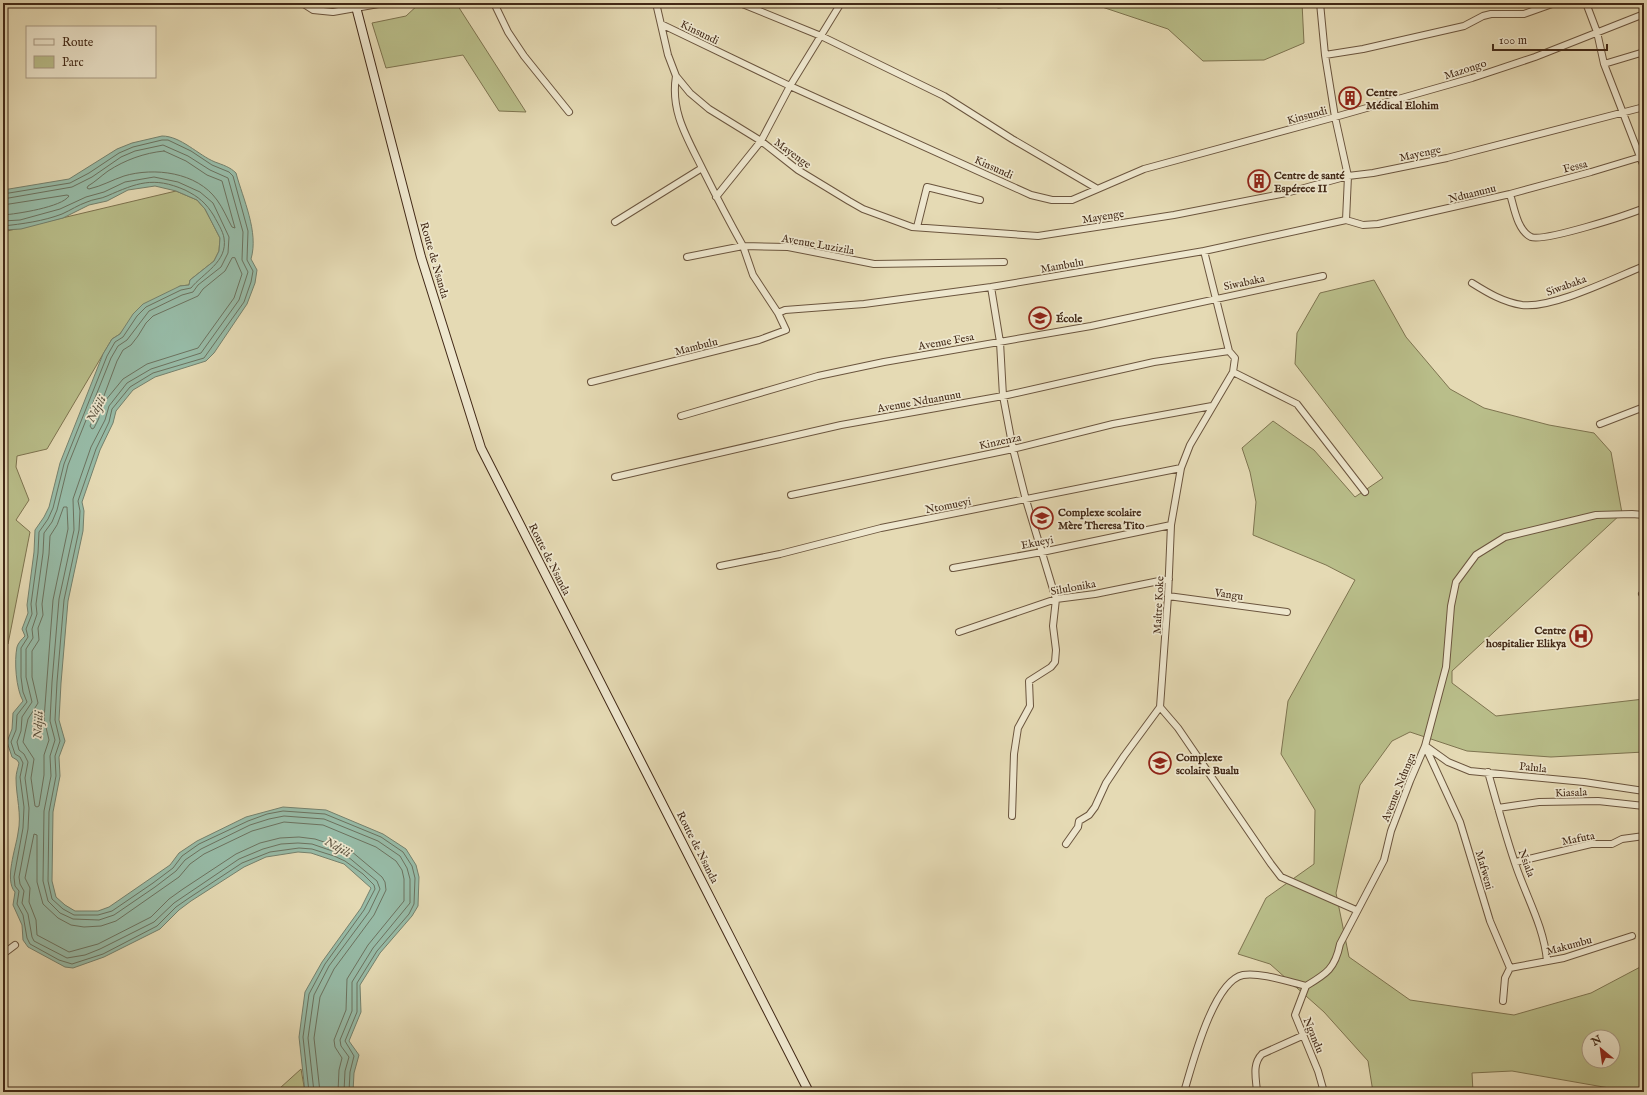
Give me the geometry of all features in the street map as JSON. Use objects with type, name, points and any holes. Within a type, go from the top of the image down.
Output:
[{"type":"street","points":[[302,3],[313,10],[333,12],[356,5],[384,3]]},
{"type":"street","points":[[494,3],[508,32],[524,56],[569,112]]},
{"type":"street","name":"Mayenge","points":[[656,3],[668,55],[676,76],[690,93],[709,109],[761,141],[798,170],[848,201],[863,209],[912,228],[917,227],[987,233],[1047,235],[1174,215],[1286,193],[1348,176],[1373,173],[1447,158],[1644,107]]},
{"type":"street","points":[[740,3],[821,36],[944,96],[1012,139],[1096,188]]},
{"type":"street","points":[[716,197],[761,141],[790,86],[841,3]]},
{"type":"street","points":[[1325,55],[1363,49],[1464,26],[1483,16],[1491,14],[1524,14],[1554,3]]},
{"type":"street","points":[[1586,3],[1597,32],[1604,64],[1642,156],[1644,167]]},
{"type":"street","points":[[1322,4],[1325,55],[1335,117],[1348,176],[1346,220]]},
{"type":"street","name":"Route de Nsanda","points":[[356,5],[421,257],[481,448],[809,1092]]},
{"type":"street","name":"Mazongo","points":[[1335,117],[1472,78],[1535,57],[1644,14]]},
{"type":"street","name":"Kinsundi","points":[[661,24],[790,86],[1031,195],[1052,200],[1072,200],[1096,188],[1144,169],[1335,117]]},
{"type":"street","points":[[1604,64],[1644,52]]},
{"type":"street","points":[[676,76],[674,99],[678,116],[688,143],[743,246],[687,257]]},
{"type":"street","name":"Fessa","points":[[1510,194],[1642,156]]},
{"type":"street","points":[[614,222],[702,168]]},
{"type":"street","points":[[917,227],[927,187],[980,200]]},
{"type":"street","name":"Nduanunu","points":[[1346,220],[1363,225],[1378,224],[1510,194],[1521,228],[1530,236],[1538,238],[1643,210]]},
{"type":"street","name":"Mambulu","points":[[778,313],[785,310],[864,304],[990,287],[1204,251],[1346,220]]},
{"type":"street","name":"Mambulu","points":[[591,382],[759,340],[786,330],[778,313],[753,274],[743,246]]},
{"type":"street","name":"Avenue Luzizila","points":[[743,246],[788,247],[874,264],[1004,262]]},
{"type":"street","points":[[1204,251],[1217,298],[1229,351],[1235,358],[1233,372],[1297,404],[1365,492]]},
{"type":"street","name":"Siwabaka","points":[[1472,283],[1497,298],[1523,305],[1548,304],[1644,266]]},
{"type":"street","name":"Siwabaka","points":[[1217,298],[1323,276]]},
{"type":"street","points":[[990,287],[1000,342],[1003,396],[1013,449],[1026,500],[1056,599],[1053,626],[1056,650],[1055,662],[1051,667],[1029,681],[1030,706],[1018,728],[1014,754],[1012,816]]},
{"type":"street","name":"Avenue Fesa","points":[[681,416],[818,376],[884,362],[1091,326],[1217,298]]},
{"type":"street","name":"Avenue Nduanunu","points":[[615,476],[841,425],[1003,396],[1154,362],[1229,351]]},
{"type":"street","name":"Maître Koke","points":[[1160,707],[1168,596],[1171,525],[1181,468],[1190,445],[1233,372]]},
{"type":"street","name":"Kinzenza","points":[[791,495],[1013,449],[1113,424],[1212,406]]},
{"type":"street","points":[[1600,424],[1644,407]]},
{"type":"street","name":"Ntomueyi","points":[[720,566],[780,554],[881,528],[1026,500],[1084,486],[1181,468]]},
{"type":"street","name":"Avenue Ndunga","points":[[1306,986],[1331,969],[1337,958],[1340,944],[1356,910],[1384,860],[1391,831],[1425,746],[1446,667],[1451,606],[1456,582],[1476,555],[1506,538],[1588,517],[1632,514],[1644,515]]},
{"type":"street","name":"Ekueyi","points":[[953,568],[1042,552],[1171,525]]},
{"type":"street","name":"Silulonika","points":[[959,632],[1056,599],[1095,594],[1169,579]]},
{"type":"street","name":"Vangu","points":[[1168,596],[1287,612]]},
{"type":"street","points":[[1066,844],[1078,827],[1079,821],[1089,815],[1098,802],[1106,783],[1160,707],[1178,728],[1271,864],[1282,877],[1356,910]]},
{"type":"street","name":"Palula","points":[[1425,746],[1448,762],[1470,771],[1584,782],[1644,791]]},
{"type":"street","name":"Mafweni","points":[[1425,746],[1460,822],[1490,920],[1510,968]]},
{"type":"street","name":"Nsiala","points":[[1488,772],[1512,853],[1533,904],[1546,944],[1547,961]]},
{"type":"street","name":"Kiasala","points":[[1498,808],[1539,802],[1598,801],[1644,806]]},
{"type":"street","name":"Mafuta","points":[[1516,862],[1591,844],[1612,844],[1622,839],[1644,836]]},
{"type":"street","name":"Makumbu","points":[[1510,968],[1564,958],[1632,936]]},
{"type":"street","points":[[3,954],[15,945]]},
{"type":"street","points":[[1503,1001],[1505,978],[1510,968]]},
{"type":"street","points":[[1184,1092],[1200,1037],[1215,1005],[1231,981],[1244,975],[1254,975],[1306,986]]},
{"type":"street","name":"Ngandu","points":[[1306,986],[1295,1015],[1302,1036],[1318,1071],[1324,1092]]},
{"type":"street","points":[[1257,1092],[1255,1063],[1257,1058],[1262,1054],[1302,1036]]},
{"type":"green space","points":[[420,3],[456,3],[526,112],[499,111],[463,55],[386,68],[372,23],[406,16]]},
{"type":"green space","points":[[988,3],[1052,3],[998,8]]},
{"type":"green space","points":[[1090,3],[1302,3],[1304,43],[1264,60],[1203,61],[1168,29]]},
{"type":"green space","points":[[176,191],[197,200],[205,209],[220,238],[219,251],[214,261],[190,280],[189,285],[180,286],[126,326],[120,334],[112,339],[47,449],[17,456],[16,467],[29,500],[16,520],[30,532],[8,644],[3,635],[3,232]]},
{"type":"green space","points":[[1374,280],[1406,337],[1450,389],[1484,408],[1549,425],[1594,433],[1611,452],[1622,513],[1452,671],[1452,683],[1496,716],[1644,699],[1644,752],[1551,757],[1467,751],[1410,732],[1392,741],[1360,785],[1336,893],[1349,957],[1410,1000],[1514,1015],[1591,993],[1644,965],[1644,1092],[1632,1092],[1512,1071],[1472,1073],[1473,1092],[1373,1092],[1368,1061],[1324,1012],[1270,964],[1238,954],[1266,898],[1314,864],[1315,810],[1281,754],[1288,701],[1355,580],[1326,565],[1253,535],[1256,502],[1250,472],[1242,448],[1273,421],[1314,450],[1355,497],[1383,478],[1295,364],[1297,333],[1320,293]]},
{"type":"green space","points":[[301,1069],[305,1092],[281,1092],[280,1088]]},
{"type":"water","name":"Ndjili","points":[[162,136],[183,142],[209,159],[229,168],[236,173],[252,227],[253,249],[251,259],[257,270],[255,283],[247,304],[214,353],[206,361],[155,377],[133,390],[116,411],[113,423],[100,450],[82,502],[84,511],[83,531],[68,601],[61,683],[59,720],[65,741],[59,757],[60,776],[53,812],[52,881],[56,897],[65,905],[75,911],[98,911],[109,907],[170,865],[179,853],[197,841],[246,817],[283,807],[326,810],[383,834],[406,849],[416,865],[419,877],[418,906],[412,916],[380,953],[360,985],[361,1012],[349,1041],[359,1055],[354,1073],[353,1092],[305,1092],[299,1037],[305,992],[322,962],[361,908],[371,888],[344,864],[311,853],[298,852],[266,857],[244,867],[191,901],[179,910],[160,929],[104,957],[73,968],[65,967],[28,947],[23,940],[22,925],[13,905],[15,892],[12,887],[11,872],[19,826],[16,778],[19,763],[12,757],[7,742],[12,729],[13,713],[23,701],[17,682],[16,653],[18,644],[25,636],[22,629],[28,613],[27,605],[34,552],[35,530],[49,507],[60,463],[103,354],[112,339],[120,334],[133,314],[143,304],[180,286],[189,285],[190,280],[214,261],[219,251],[220,238],[205,209],[197,200],[176,191],[155,186],[128,190],[107,201],[89,205],[63,218],[21,229],[3,230],[3,190],[69,179],[117,149],[132,143]]},
{"type":"place","name":"Centre Médical Elohim","points":[[1350,98]]},
{"type":"place","name":"Centre de santé Espérece II","points":[[1259,181]]},
{"type":"place","name":"École","points":[[1040,318]]},
{"type":"place","name":"Complexe scolaire Mère Theresa Tito","points":[[1042,518]]},
{"type":"place","name":"Centre hospitalier Elikya","points":[[1581,636]]},
{"type":"place","name":"Complexe scolaire Bualu","points":[[1160,763]]}]
